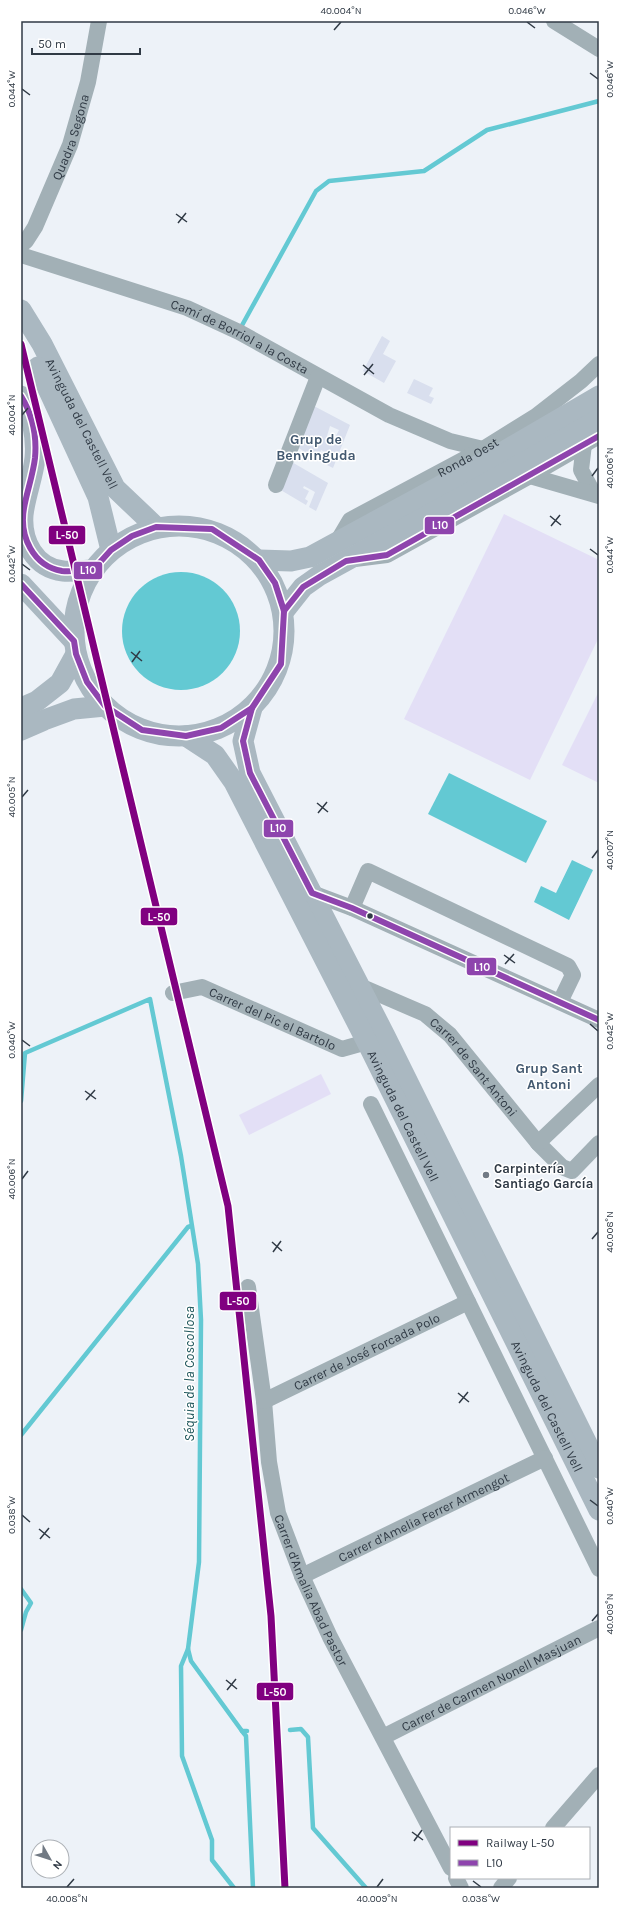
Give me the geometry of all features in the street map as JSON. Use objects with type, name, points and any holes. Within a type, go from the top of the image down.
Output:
[{"type":"main road","name":"Avinguda del Castell Vell","points":[[21,310],[42,344],[115,488],[156,527]]},
{"type":"main road","name":"Avinguda del Castell Vell","points":[[21,330],[98,496],[111,550]]},
{"type":"main road","points":[[21,396],[34,430],[35,457],[23,516],[27,541],[37,560],[50,568],[63,571],[93,570]]},
{"type":"main road","name":"Ronda Oest","points":[[284,611],[304,587],[340,553],[503,452],[599,396]]},
{"type":"main road","name":"Ronda Oest","points":[[259,560],[291,561],[340,553],[520,465],[599,419]]},
{"type":"main road","points":[[21,584],[75,647],[87,682],[105,706],[142,730],[186,736],[221,728],[252,708],[281,664],[284,611],[275,584],[259,560],[212,529],[156,527],[132,536],[111,550],[93,570],[77,604],[75,647],[60,683],[26,705]]},
{"type":"main road","points":[[21,730],[74,709],[105,706]]},
{"type":"main road","name":"Avinguda del Castell Vell","points":[[252,708],[243,741],[250,773],[360,986],[599,1468]]},
{"type":"main road","name":"Avinguda del Castell Vell","points":[[186,736],[215,756],[234,782],[367,1042],[599,1510]]},
{"type":"street","name":"Quadra Segona","points":[[21,245],[26,241],[35,227],[70,145],[88,82],[99,21]]},
{"type":"street","points":[[554,21],[599,49]]},
{"type":"street","name":"Camí de Borriol a la Costa","points":[[21,255],[187,308],[239,332],[389,415],[450,441],[483,449]]},
{"type":"street","name":"Ronda Oest","points":[[599,364],[581,381],[536,416],[483,449],[350,520],[340,553],[387,554],[530,476],[599,436]]},
{"type":"street","points":[[276,486],[318,377]]},
{"type":"street","points":[[450,441],[455,464]]},
{"type":"street","points":[[584,444],[581,470],[596,495]]},
{"type":"street","points":[[530,476],[596,495]]},
{"type":"street","points":[[352,908],[368,871],[568,966],[573,975],[560,1002]]},
{"type":"street","points":[[312,893],[352,908],[599,1020]]},
{"type":"street","name":"Carrer de Sant Antoni","points":[[360,986],[425,1014],[450,1035],[538,1143],[562,1167],[572,1171],[599,1143]]},
{"type":"street","name":"Carrer del Pic el Bartolo","points":[[173,993],[202,987],[342,1049],[367,1042]]},
{"type":"street","points":[[538,1143],[599,1085]]},
{"type":"street","name":"Avinguda del Castell Vell","points":[[371,1104],[599,1569]]},
{"type":"street","points":[[393,1150],[415,1139]]},
{"type":"street","name":"Carrer d'Amalia Abad Pastor","points":[[248,1286],[264,1401],[269,1462],[278,1513],[302,1576],[330,1637],[450,1866]]},
{"type":"street","name":"Carrer de José Forcada Polo","points":[[264,1401],[468,1302]]},
{"type":"street","name":"Carrer d'Amelia Ferrer Armengot","points":[[302,1576],[544,1458]]},
{"type":"street","name":"Carrer de Carmen Nonell Masjuan","points":[[383,1737],[599,1628]]},
{"type":"street","points":[[554,1827],[599,1775]]},
{"type":"street","points":[[456,1879],[461,1888]]},
{"type":"street","points":[[501,1888],[508,1879]]},
{"type":"shaded area","points":[[504,514],[599,560],[599,637],[530,780],[404,719]]},
{"type":"shaded area","points":[[599,691],[599,783],[562,765]]},
{"type":"shaded area","points":[[321,1074],[331,1094],[249,1135],[239,1115]]},
{"type":"water","points":[[181,572],[204,576],[223,589],[236,608],[240,631],[236,654],[223,673],[204,686],[181,690],[158,686],[139,673],[126,654],[122,631],[126,608],[139,589],[158,576]]},
{"type":"water","points":[[449,773],[547,821],[526,863],[428,814]]},
{"type":"water","points":[[572,860],[593,870],[569,920],[534,902],[541,886],[556,893]]},
{"type":"building","points":[[382,336],[390,341],[383,354],[396,361],[384,383],[363,371]]},
{"type":"building","points":[[414,379],[433,388],[429,396],[434,398],[431,404],[407,393]]},
{"type":"building","points":[[312,405],[350,425],[333,468],[327,465],[331,455],[321,450],[318,457],[314,454],[312,456],[295,446]],"holes":[[[330,426],[339,430],[334,440],[327,436]]]},
{"type":"building","points":[[290,461],[328,483],[316,511],[309,507],[315,492],[304,486],[303,488],[309,491],[305,499],[308,501],[306,505],[279,489]]},
{"type":"waterway","points":[[240,329],[316,191],[329,181],[424,171],[487,130],[599,101]]},
{"type":"waterway","name":"Séquia de la Coscollosa","points":[[21,1101],[25,1053],[150,999],[181,1156],[198,1264],[201,1320],[199,1562],[188,1649],[191,1661],[242,1731],[247,1731]]},
{"type":"waterway","points":[[21,1435],[188,1227],[191,1226]]},
{"type":"waterway","points":[[21,1589],[31,1603],[26,1612],[21,1630]]},
{"type":"waterway","points":[[188,1649],[181,1666],[182,1756],[212,1840],[212,1860],[234,1888]]},
{"type":"waterway","name":"Séquia de la Coscollosa","points":[[290,1730],[301,1729],[308,1737],[313,1828],[366,1888]]},
{"type":"waterway","points":[[242,1731],[246,1736],[253,1888]]},
{"type":"rail line","name":"L-50","points":[[21,344],[228,1206],[271,1616],[285,1888]]},
{"type":"transit line","name":"L10","points":[[21,396],[31,418],[35,442],[35,458],[25,502],[23,519],[26,539],[36,556],[43,563],[62,571],[93,570],[111,550],[132,536],[156,527],[212,529],[259,560],[275,583],[284,611],[281,664],[252,708],[221,728],[186,736],[142,730],[105,706],[87,682],[76,654],[74,641],[21,584]]},
{"type":"transit line","name":"L10","points":[[284,611],[303,587],[346,561],[387,555],[599,436]]},
{"type":"transit line","name":"L10","points":[[252,708],[243,741],[250,773],[312,893],[352,908],[599,1020]]},
{"type":"place","name":"Carpintería Santiago García","points":[[486,1175]]},
{"type":"district","name":"Grup de Benvinguda","points":[[316,448]]},
{"type":"district","name":"Grup Sant Antoni","points":[[549,1076]]}]
